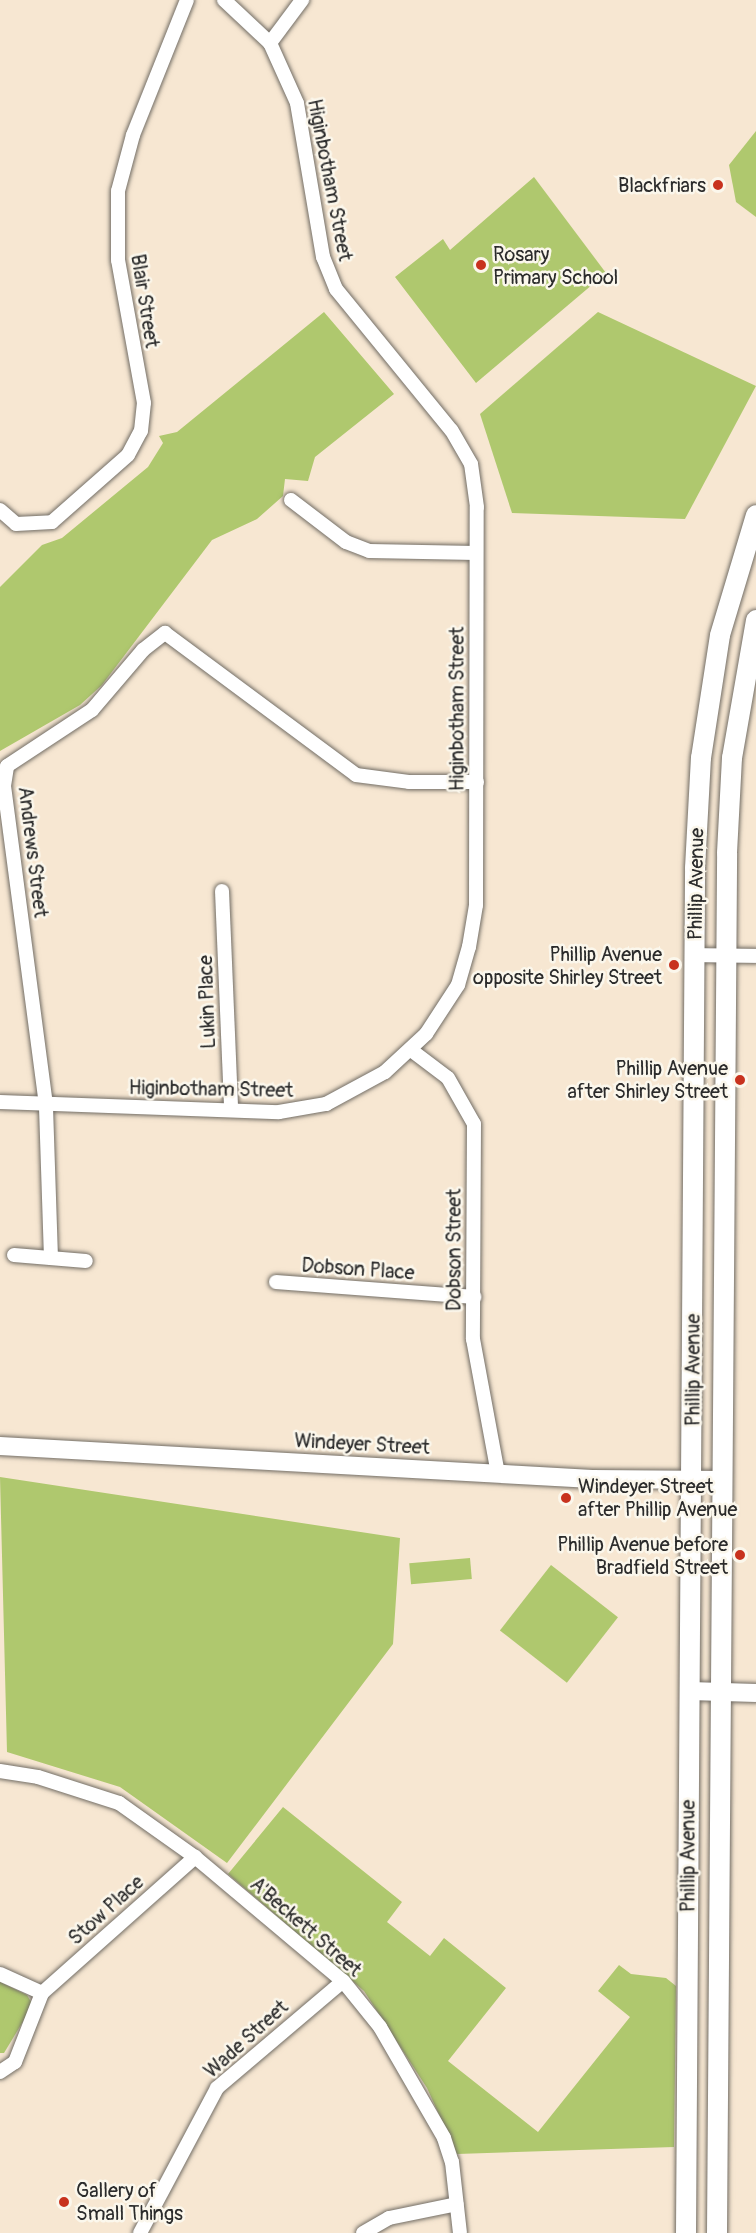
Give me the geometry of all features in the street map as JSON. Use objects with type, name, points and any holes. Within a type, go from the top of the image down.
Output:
[{"type":"main road","name":"Phillip Avenue","points":[[686,2233],[693,1480],[695,867],[709,703],[720,635],[756,515]]},
{"type":"main road","name":"Phillip Avenue","points":[[717,2233],[727,956],[732,758],[756,620]]},
{"type":"street","name":"Blair Street","points":[[0,510],[16,524],[52,522],[89,493],[138,438],[144,403],[118,260],[118,191],[133,135],[187,0]]},
{"type":"street","name":"Higinbotham Street","points":[[0,1102],[297,1111],[326,1104],[385,1072],[411,1050],[443,1011],[469,947],[476,905],[477,782],[476,553],[471,464],[451,430],[349,308],[328,274],[297,103],[270,43],[224,0]]},
{"type":"street","points":[[270,43],[302,0]]},
{"type":"street","points":[[291,500],[346,542],[369,551],[476,553]]},
{"type":"street","name":"Andrews Street","points":[[51,1258],[45,1105],[4,776],[15,759],[92,710],[154,639],[165,633],[179,640],[356,775],[409,782],[477,782]]},
{"type":"street","name":"Lukin Place","points":[[222,891],[231,1110]]},
{"type":"street","points":[[695,955],[756,956]]},
{"type":"street","name":"Dobson Street","points":[[411,1050],[448,1078],[474,1124],[473,1339],[498,1474]]},
{"type":"street","points":[[14,1255],[86,1261]]},
{"type":"street","name":"Dobson Place","points":[[276,1282],[474,1297]]},
{"type":"street","name":"Windeyer Street","points":[[0,1446],[498,1474],[722,1480]]},
{"type":"street","points":[[690,1691],[756,1693]]},
{"type":"street","name":"A'Beckett Street","points":[[0,1771],[38,1777],[119,1803],[195,1857],[343,1981],[380,2027],[444,2138],[457,2204],[460,2233]]},
{"type":"street","name":"Stow Place","points":[[0,2072],[15,2062],[42,1993],[195,1857]]},
{"type":"street","points":[[0,1974],[42,1993]]},
{"type":"street","name":"Wade Street","points":[[140,2233],[217,2088],[343,1981]]},
{"type":"street","points":[[363,2233],[389,2218],[457,2204]]},
{"type":"green space","points":[[756,131],[756,217],[736,202],[729,165]]},
{"type":"green space","points":[[534,177],[606,273],[476,383],[395,277],[443,239],[450,250]]},
{"type":"green space","points":[[324,312],[394,394],[315,457],[308,481],[285,479],[283,496],[257,519],[212,540],[102,685],[80,705],[0,751],[0,587],[42,545],[62,538],[148,467],[163,443],[159,436],[177,432]]},
{"type":"green space","points":[[598,312],[756,386],[685,519],[512,513],[480,414]]},
{"type":"green space","points":[[0,1477],[400,1538],[393,1644],[227,1863],[120,1787],[7,1752]]},
{"type":"green space","points":[[470,1558],[472,1579],[411,1584],[409,1563]]},
{"type":"green space","points":[[551,1565],[618,1617],[567,1683],[500,1630]]},
{"type":"green space","points":[[283,1807],[402,1902],[387,1922],[430,1956],[444,1938],[506,1988],[448,2061],[538,2132],[630,2017],[598,1991],[619,1965],[631,1974],[666,1978],[676,1986],[674,2147],[457,2154],[427,2088],[364,1991],[228,1874]]},
{"type":"green space","points":[[0,1982],[27,1995],[33,2005],[4,2053],[0,2053]]},
{"type":"place","name":"Blackfriars","points":[[718,185]]},
{"type":"place","name":"Rosary Primary School","points":[[481,265]]},
{"type":"place","name":"Phillip Avenue opposite Shirley Street","points":[[674,965]]},
{"type":"place","name":"Phillip Avenue after Shirley Street","points":[[740,1080]]},
{"type":"place","name":"Windeyer Street after Phillip Avenue","points":[[566,1498]]},
{"type":"place","name":"Phillip Avenue before Bradfield Street","points":[[740,1555]]},
{"type":"place","name":"Gallery of Small Things","points":[[64,2202]]}]
